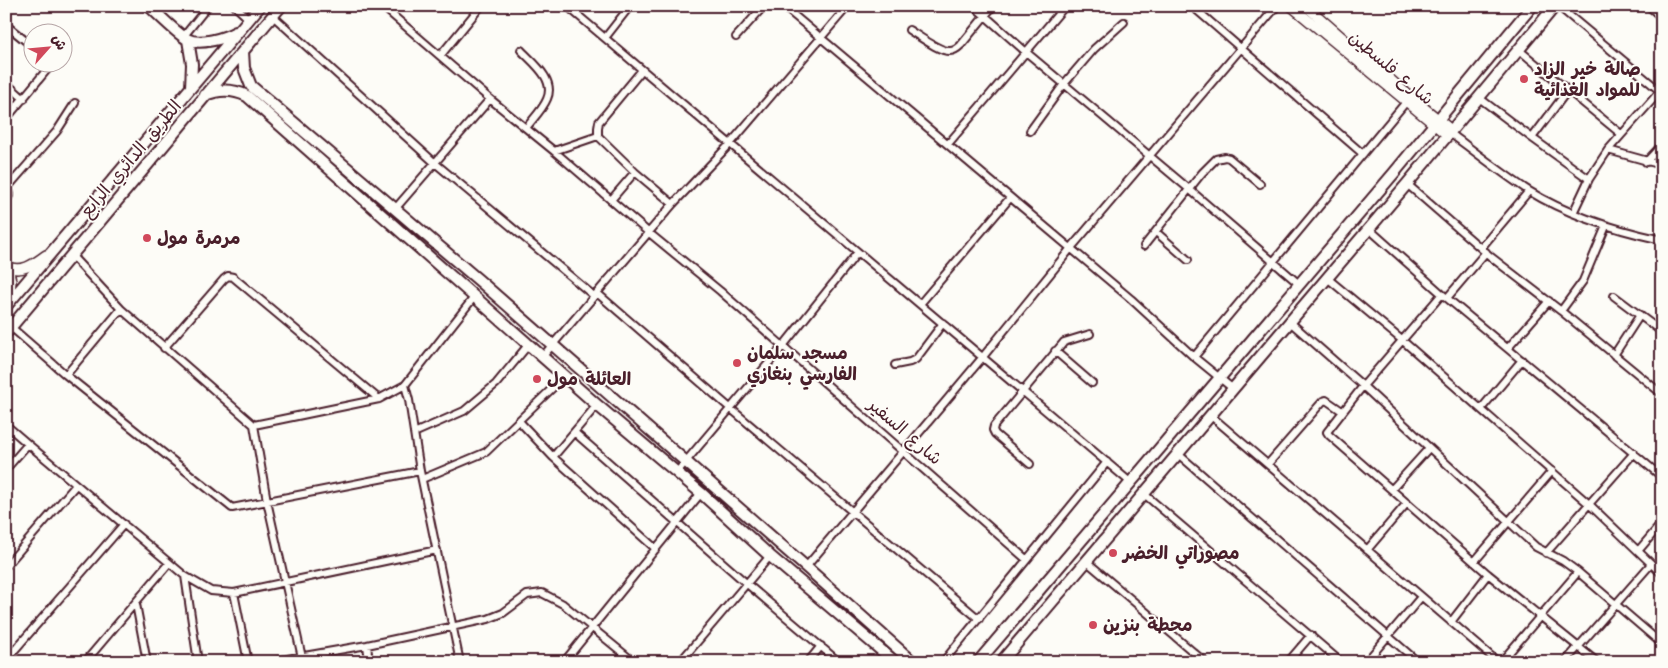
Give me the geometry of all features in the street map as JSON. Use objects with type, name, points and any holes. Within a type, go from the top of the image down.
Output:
[{"type":"main road","points":[[149,6],[186,38],[198,41],[216,40],[241,28]]},
{"type":"main road","name":"الطريق الدائري الرابع","points":[[8,304],[260,6]]},
{"type":"main road","name":"الطريق الدائري الرابع","points":[[10,325],[281,6]]},
{"type":"main road","points":[[978,662],[1532,6]]},
{"type":"main road","points":[[1001,662],[1290,322],[1326,277],[1451,133],[1518,49],[1556,6]]},
{"type":"main road","points":[[186,38],[192,64],[191,87]]},
{"type":"main road","points":[[243,51],[244,68],[251,86],[482,283],[913,662]]},
{"type":"main road","points":[[205,95],[215,91],[226,90],[247,96],[597,405],[677,472],[770,556],[895,662]]},
{"type":"main road","points":[[623,427],[632,415]]},
{"type":"main road","points":[[844,619],[853,608]]},
{"type":"street","points":[[186,38],[208,6]]},
{"type":"street","points":[[235,6],[249,19]]},
{"type":"street","name":"شارع السفير","points":[[382,6],[720,291],[1026,559]]},
{"type":"street","points":[[440,56],[481,6]]},
{"type":"street","points":[[567,6],[1130,482]]},
{"type":"street","points":[[605,38],[630,6]]},
{"type":"street","points":[[736,36],[764,6]]},
{"type":"street","points":[[783,6],[1072,248],[1194,357],[1232,388]]},
{"type":"street","points":[[543,356],[648,232],[730,144],[848,6]]},
{"type":"street","points":[[974,6],[1026,52],[1189,188],[1298,284]]},
{"type":"street","points":[[909,30],[941,49],[950,51],[961,45],[993,6]]},
{"type":"street","points":[[948,144],[1065,6]]},
{"type":"street","points":[[1192,6],[1363,154]]},
{"type":"street","points":[[806,567],[1277,6]]},
{"type":"street","name":"شارع فلسطين","points":[[1291,6],[1406,102],[1451,133]]},
{"type":"street","name":"شارع فلسطين","points":[[1306,6],[1435,122]]},
{"type":"street","points":[[1556,6],[1661,90],[1608,150],[1589,179],[1573,213]]},
{"type":"street","points":[[1649,6],[1662,18]]},
{"type":"street","points":[[272,16],[435,163],[596,294],[979,619]]},
{"type":"street","points":[[1030,131],[1064,84],[1097,46],[1124,22]]},
{"type":"street","points":[[6,25],[22,38]]},
{"type":"street","points":[[1518,49],[1621,134]]},
{"type":"street","points":[[521,50],[545,77],[549,88],[547,99],[526,128]]},
{"type":"street","points":[[642,70],[599,122],[598,136],[635,172],[673,204]]},
{"type":"street","points":[[6,119],[45,72]]},
{"type":"street","points":[[6,83],[24,99]]},
{"type":"street","points":[[1532,138],[1568,90]]},
{"type":"street","points":[[1478,98],[1589,179]]},
{"type":"street","points":[[395,209],[490,99]]},
{"type":"street","points":[[1194,357],[1406,102]]},
{"type":"street","points":[[6,201],[10,194],[7,186],[57,130],[75,104]]},
{"type":"street","points":[[1451,133],[1529,191],[1573,213],[1606,226],[1662,240]]},
{"type":"street","points":[[554,151],[598,136]]},
{"type":"street","points":[[1646,162],[1662,145]]},
{"type":"street","points":[[1608,150],[1662,165]]},
{"type":"street","points":[[1144,246],[1189,188],[1216,160],[1229,158],[1260,184]]},
{"type":"street","points":[[611,200],[635,172]]},
{"type":"street","points":[[1407,184],[1484,250],[1662,394]]},
{"type":"street","points":[[1529,191],[1484,250],[1363,386],[1328,429],[1329,435],[1474,562],[1597,662]]},
{"type":"street","points":[[920,304],[1010,198]]},
{"type":"street","points":[[1561,311],[1583,281],[1606,226]]},
{"type":"street","points":[[1368,228],[1445,296],[1662,478]]},
{"type":"street","points":[[1156,232],[1188,260]]},
{"type":"street","points":[[8,304],[11,281],[7,267],[18,269],[27,267],[55,248]]},
{"type":"street","points":[[677,472],[783,346],[858,252]]},
{"type":"street","points":[[70,255],[121,309],[254,425],[267,501],[302,659]]},
{"type":"street","points":[[164,348],[224,279],[228,276],[233,277],[379,399]]},
{"type":"street","points":[[1326,277],[1403,341],[1552,471],[1662,574]]},
{"type":"street","points":[[254,425],[379,399],[405,385],[475,296]]},
{"type":"street","points":[[1614,296],[1662,332]]},
{"type":"street","points":[[1508,348],[1549,301]]},
{"type":"street","points":[[66,375],[121,309]]},
{"type":"street","points":[[1614,355],[1640,315]]},
{"type":"street","points":[[895,366],[910,362],[916,358],[942,322]]},
{"type":"street","points":[[1290,322],[1363,386],[1536,547],[1578,572],[1662,644]]},
{"type":"street","points":[[10,325],[66,375],[228,506],[237,508],[420,471]]},
{"type":"street","points":[[1030,464],[998,437],[993,430],[994,426],[1064,342],[1090,334]]},
{"type":"street","points":[[414,432],[464,411],[496,384],[529,344]]},
{"type":"street","points":[[1055,351],[1092,383]]},
{"type":"street","points":[[1481,409],[1522,360]]},
{"type":"street","points":[[422,479],[486,452],[565,376]]},
{"type":"street","points":[[405,385],[420,471],[460,662]]},
{"type":"street","points":[[1268,464],[1324,401],[1330,401],[1342,411]]},
{"type":"street","points":[[553,457],[597,405]]},
{"type":"street","points":[[1210,415],[1421,597],[1500,662],[1578,572]]},
{"type":"street","points":[[519,421],[553,457],[656,548]]},
{"type":"street","points":[[6,425],[185,576],[211,591],[234,593],[436,550]]},
{"type":"street","points":[[574,432],[839,662]]},
{"type":"street","points":[[6,469],[28,444]]},
{"type":"street","points":[[1392,489],[1429,448]]},
{"type":"street","points":[[1177,453],[1418,662]]},
{"type":"street","points":[[1546,553],[1634,453]]},
{"type":"street","points":[[943,662],[1107,462]]},
{"type":"street","points":[[1474,562],[1552,471]]},
{"type":"street","points":[[6,566],[76,485]]},
{"type":"street","points":[[564,662],[701,493]]},
{"type":"street","points":[[1143,493],[1341,662]]},
{"type":"street","points":[[1367,550],[1407,503]]},
{"type":"street","points":[[1638,551],[1662,523]]},
{"type":"street","points":[[6,660],[124,524]]},
{"type":"street","points":[[680,662],[770,556]]},
{"type":"street","points":[[1086,561],[1205,662]]},
{"type":"street","points":[[85,662],[170,563]]},
{"type":"street","points":[[1566,662],[1651,564]]},
{"type":"street","points":[[1451,622],[1488,574]]},
{"type":"street","points":[[185,576],[198,662]]},
{"type":"street","points":[[234,593],[248,662]]},
{"type":"street","points":[[270,662],[302,659],[453,627],[496,616],[503,613],[527,594],[542,593],[563,604],[634,662]]},
{"type":"street","points":[[1366,662],[1421,597]]},
{"type":"street","points":[[136,604],[147,662]]},
{"type":"street","points":[[1288,662],[1311,635]]},
{"type":"street","points":[[367,645],[370,662]]},
{"type":"street","points":[[808,662],[821,646]]},
{"type":"place","name":"صالة خير الزاد للمواد الغذائية","points":[[1524,79]]},
{"type":"place","name":"مرمرة مول","points":[[147,238]]},
{"type":"place","name":"مسجد سلمان الفارسي بنغازي","points":[[737,363]]},
{"type":"place","name":"العائلة مول","points":[[537,379]]},
{"type":"place","name":"مصوراتي الخضر","points":[[1113,553]]},
{"type":"place","name":"محطة بنزين","points":[[1093,625]]}]
